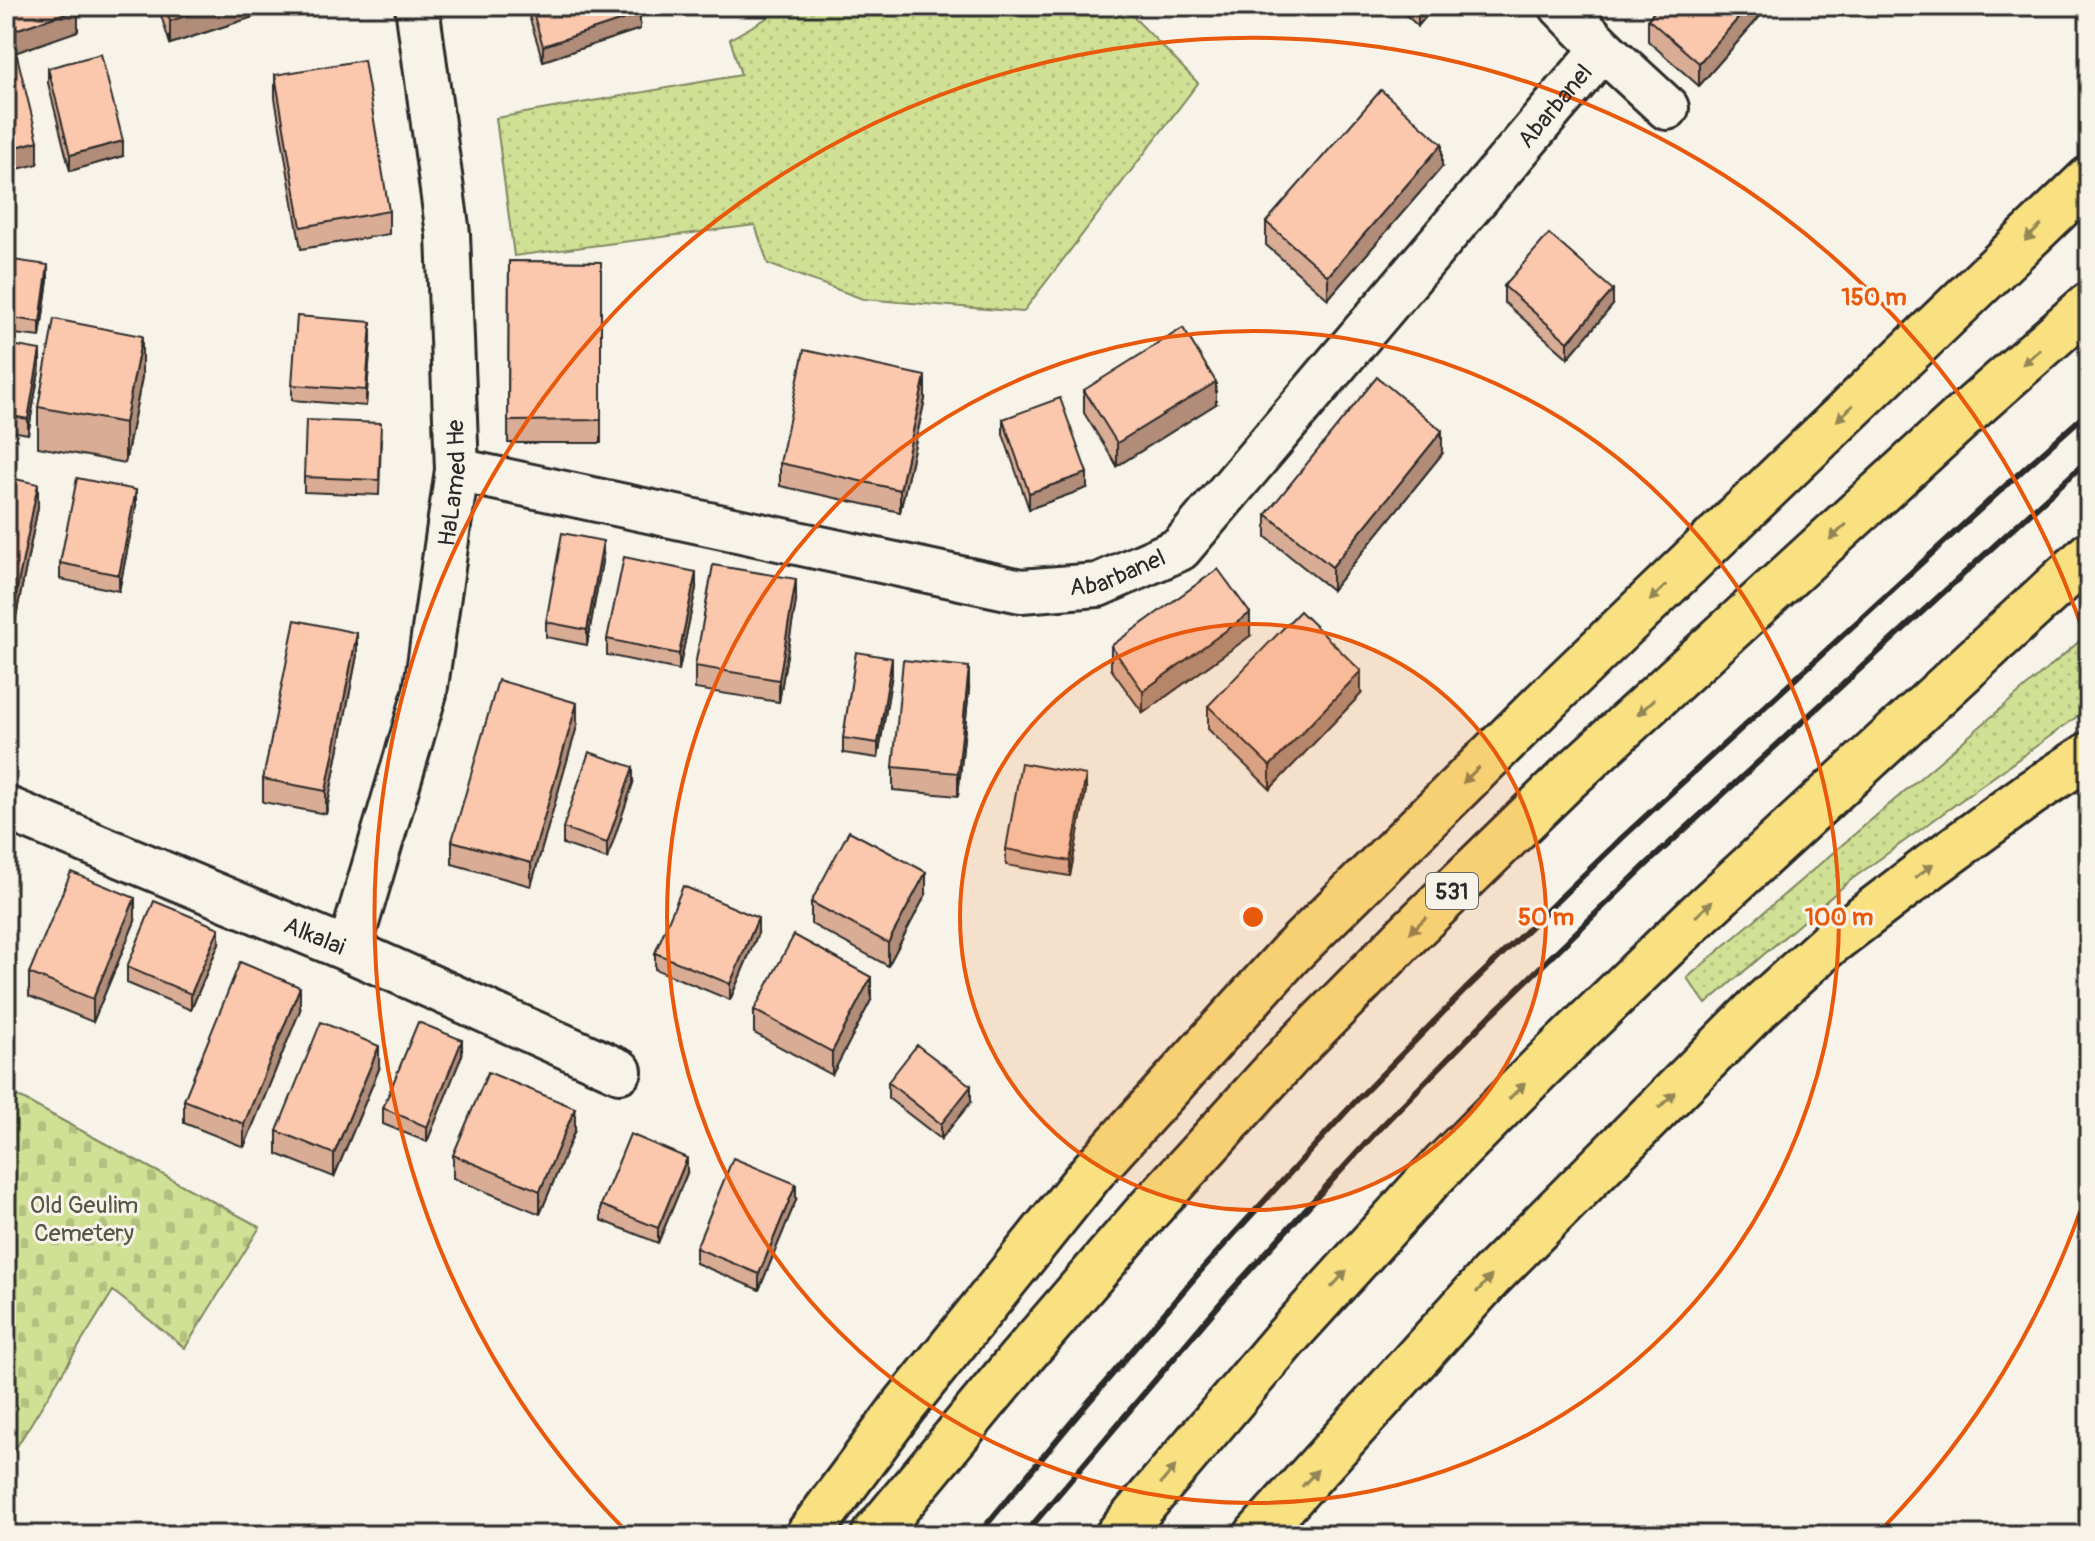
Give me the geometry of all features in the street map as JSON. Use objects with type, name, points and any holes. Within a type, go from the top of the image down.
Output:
[{"type":"highway","points":[[808,1535],[903,1407],[1092,1172],[1291,953],[1566,681],[2089,179]]},
{"type":"highway","name":"531","points":[[874,1535],[1144,1215],[1294,1050],[1568,778],[2089,305]]},
{"type":"highway","points":[[1118,1535],[1294,1328],[1430,1179],[1530,1078],[1697,916],[2089,555]]},
{"type":"highway","points":[[1257,1535],[1490,1277],[1757,1009],[1830,943],[1918,875],[2089,755]]},
{"type":"street","name":"HaLamed He","points":[[349,950],[425,693],[457,470],[448,234],[417,6]]},
{"type":"street","points":[[1561,6],[1667,108]]},
{"type":"street","name":"Abarbanel","points":[[457,470],[1021,591],[1098,585],[1180,549],[1603,49]]},
{"type":"street","name":"Alkalai","points":[[6,808],[349,950],[620,1071]]},
{"type":"green space","points":[[788,6],[1123,6],[1198,83],[1023,312],[863,299],[768,264],[755,225],[514,256],[496,118],[741,75],[730,39]]},
{"type":"green space","points":[[2089,633],[2089,708],[1852,879],[1706,1004],[1687,978]]},
{"type":"green space","name":"Old Geulim Cemetery","points":[[6,1090],[260,1227],[185,1348],[113,1291],[6,1464]]},
{"type":"building","points":[[6,6],[78,6],[78,9],[6,33]]},
{"type":"building","points":[[165,6],[215,6],[170,21]]},
{"type":"building","points":[[531,6],[637,6],[640,14],[543,46]]},
{"type":"building","points":[[1659,6],[1749,6],[1699,63],[1648,19]]},
{"type":"building","points":[[101,54],[123,141],[70,155],[48,68]]},
{"type":"building","points":[[17,56],[38,141],[6,150],[6,59]]},
{"type":"building","points":[[364,60],[389,211],[301,227],[275,75]]},
{"type":"building","points":[[1381,90],[1442,144],[1328,276],[1266,222]]},
{"type":"building","points":[[1549,234],[1613,290],[1568,342],[1504,286]]},
{"type":"building","points":[[6,259],[48,265],[40,322],[6,317]]},
{"type":"building","points":[[509,261],[601,262],[601,420],[508,421]]},
{"type":"building","points":[[297,316],[371,322],[366,390],[292,385]]},
{"type":"building","points":[[54,319],[142,336],[125,423],[38,407]]},
{"type":"building","points":[[1183,328],[1216,382],[1117,443],[1084,390]]},
{"type":"building","points":[[6,344],[40,350],[28,419],[6,415]]},
{"type":"building","points":[[804,350],[925,376],[900,490],[780,463]]},
{"type":"building","points":[[1377,377],[1442,431],[1332,567],[1266,514]]},
{"type":"building","points":[[1060,398],[1087,473],[1029,493],[1003,419]]},
{"type":"building","points":[[306,420],[381,423],[379,480],[304,477]]},
{"type":"building","points":[[6,477],[38,484],[8,633],[6,632]]},
{"type":"building","points":[[77,478],[136,490],[119,575],[60,563]]},
{"type":"building","points":[[562,533],[603,541],[587,630],[546,622]]},
{"type":"building","points":[[624,557],[696,572],[679,654],[607,639]]},
{"type":"building","points":[[713,565],[796,579],[779,680],[695,666]]},
{"type":"building","points":[[1218,569],[1250,613],[1143,691],[1111,646]]},
{"type":"building","points":[[1300,611],[1361,671],[1270,766],[1208,706]]},
{"type":"building","points":[[295,620],[357,633],[326,791],[263,779]]},
{"type":"building","points":[[856,652],[892,658],[878,743],[843,738]]},
{"type":"building","points":[[903,660],[969,667],[958,773],[893,767]]},
{"type":"building","points":[[498,680],[577,703],[531,863],[452,841]]},
{"type":"building","points":[[589,752],[633,767],[607,843],[563,828]]},
{"type":"building","points":[[1021,763],[1086,775],[1070,861],[1006,849]]},
{"type":"building","points":[[849,831],[926,872],[888,943],[811,902]]},
{"type":"building","points":[[71,872],[135,898],[93,999],[29,973]]},
{"type":"building","points":[[683,886],[758,918],[730,984],[655,953]]},
{"type":"building","points":[[154,901],[219,928],[191,994],[127,967]]},
{"type":"building","points":[[794,935],[871,977],[832,1052],[754,1010]]},
{"type":"building","points":[[240,962],[300,987],[244,1124],[184,1100]]},
{"type":"building","points":[[321,1022],[379,1046],[334,1154],[277,1131]]},
{"type":"building","points":[[418,1022],[462,1040],[427,1127],[383,1108]]},
{"type":"building","points":[[917,1045],[971,1086],[941,1124],[888,1082]]},
{"type":"building","points":[[488,1072],[575,1108],[540,1191],[453,1155]]},
{"type":"building","points":[[630,1134],[687,1158],[658,1228],[601,1205]]},
{"type":"building","points":[[733,1158],[796,1184],[759,1274],[696,1248]]},
{"type":"railway","points":[[978,1535],[1203,1268],[1352,1105],[1465,990],[1623,837],[2089,411]]},
{"type":"railway","points":[[1024,1535],[1230,1292],[1378,1130],[1491,1015],[1648,863],[2089,459]]}]
